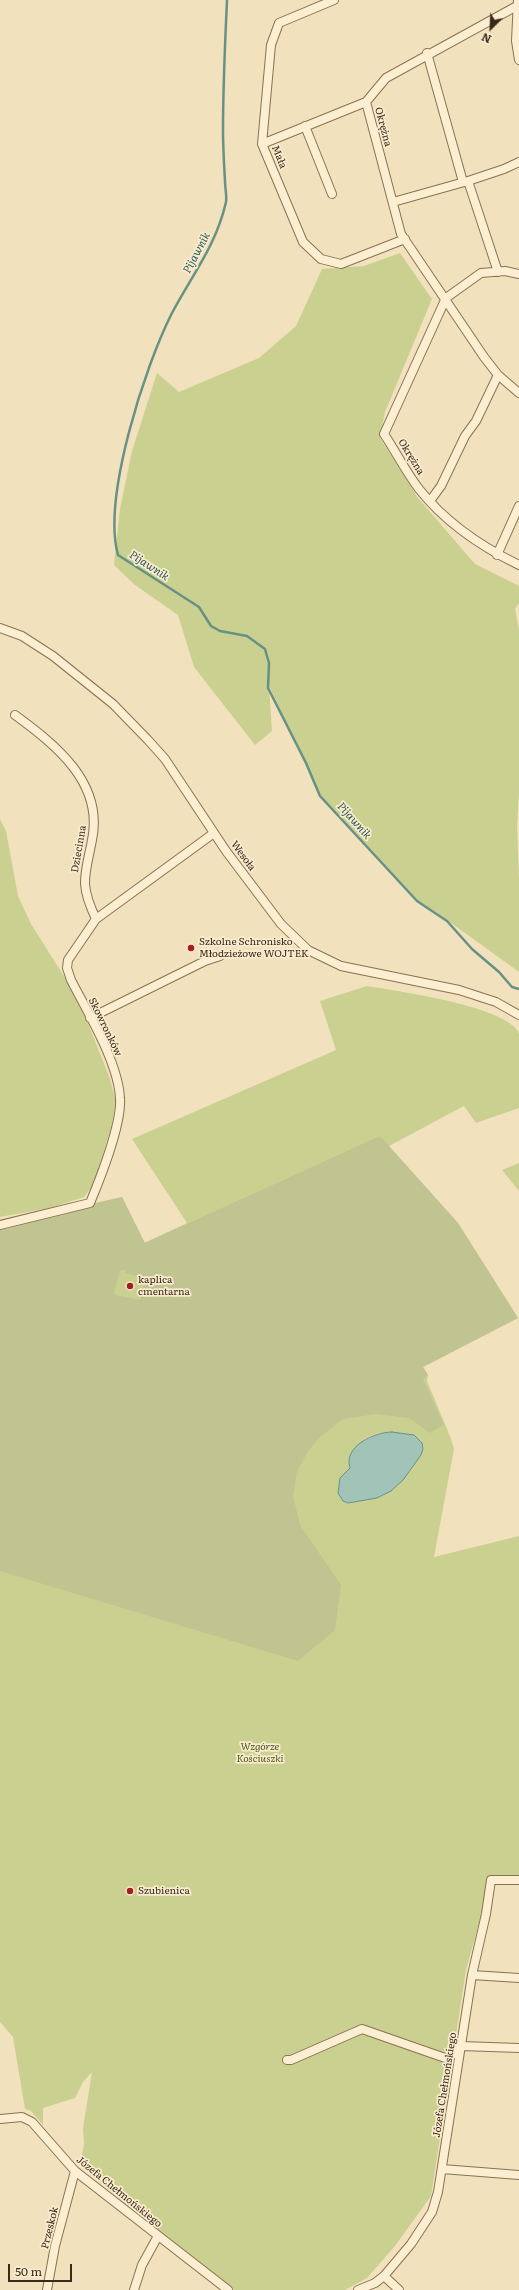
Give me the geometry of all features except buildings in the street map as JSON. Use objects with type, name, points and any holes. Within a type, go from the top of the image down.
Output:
[{"type":"street","name":"Mała","points":[[334,0],[279,23],[271,45],[262,144],[303,242],[321,259],[341,264],[405,239]]},
{"type":"street","points":[[518,3],[516,41],[519,60]]},
{"type":"street","name":"Okrężna","points":[[518,3],[386,78],[366,102],[393,202],[405,239],[446,298],[484,357],[498,375],[519,393]]},
{"type":"street","points":[[427,54],[466,182],[498,272]]},
{"type":"street","points":[[262,144],[366,102]]},
{"type":"street","points":[[305,126],[332,194]]},
{"type":"street","points":[[393,202],[466,182],[504,169],[519,162]]},
{"type":"street","points":[[446,298],[481,273],[498,272],[519,274]]},
{"type":"street","name":"Okrężna","points":[[446,298],[384,434],[419,488],[451,522],[497,555],[519,565]]},
{"type":"street","points":[[430,501],[441,486],[465,436],[476,421],[498,375]]},
{"type":"street","points":[[497,555],[519,506]]},
{"type":"street","name":"Wesoła","points":[[0,628],[22,636],[53,656],[113,704],[165,759],[214,833],[280,924],[308,950],[341,966],[459,990],[496,1002],[519,1015]]},
{"type":"street","name":"Dziecinna","points":[[16,715],[39,732],[72,765],[84,782],[91,799],[94,818],[93,839],[84,877],[85,894],[96,919]]},
{"type":"street","name":"Skowronków","points":[[0,1225],[90,1203],[115,1129],[120,1099],[114,1068],[67,968],[71,954],[96,919],[214,833]]},
{"type":"street","points":[[90,1018],[205,961],[220,956]]},
{"type":"street","name":"Józefa Chełmońskiego","points":[[358,2290],[375,2283],[384,2276],[423,2228],[432,2212],[442,2169],[472,1975],[486,1914],[491,1880],[519,1880]]},
{"type":"street","points":[[472,1975],[519,1978]]},
{"type":"street","points":[[286,2060],[291,2060],[362,2030],[448,2059],[461,2046],[519,2048]]},
{"type":"street","name":"Józefa Chełmońskiego","points":[[0,2119],[22,2117],[32,2122],[75,2171],[228,2290]]},
{"type":"street","points":[[442,2169],[519,2175]]},
{"type":"street","name":"Przeskok","points":[[47,2290],[55,2246],[75,2171]]},
{"type":"street","points":[[134,2290],[142,2265],[158,2236]]},
{"type":"street","points":[[384,2276],[399,2290]]},
{"type":"green space","points":[[400,253],[432,299],[385,412],[380,438],[418,498],[475,564],[519,586],[519,603],[515,609],[519,630],[519,792],[517,826],[519,877],[519,972],[436,912],[417,901],[325,802],[320,796],[269,686],[272,731],[255,745],[194,667],[178,615],[135,585],[114,565],[120,509],[132,451],[157,373],[179,392],[259,358],[296,326],[322,269],[364,266]]},
{"type":"green space","points":[[0,819],[6,831],[18,896],[31,924],[67,981],[87,1021],[109,1076],[116,1101],[111,1128],[93,1185],[84,1197],[50,1208],[0,1217]]},
{"type":"green space","name":"Wzgórze Kościuszki","points":[[367,986],[382,988],[450,1001],[474,1008],[494,1015],[510,1023],[519,1033],[519,1108],[476,1123],[464,1106],[389,1146],[458,1223],[518,1318],[423,1367],[428,1375],[427,1381],[454,1449],[434,1557],[519,1536],[519,1880],[491,1880],[466,1970],[431,2196],[395,2246],[367,2278],[345,2290],[234,2290],[160,2234],[80,2165],[84,2144],[83,2128],[92,2072],[83,2082],[75,2098],[43,2108],[43,2125],[31,2111],[25,2109],[13,2037],[0,2022],[0,1225],[122,1197],[144,1243],[187,1223],[132,1139],[336,1050],[320,1001]],"holes":[[[392,1432],[409,1434],[422,1443],[423,1446],[420,1455],[399,1484],[382,1496],[348,1503],[343,1501],[338,1493],[340,1478],[350,1468],[349,1464],[352,1456],[360,1444],[370,1436],[376,1434]]]},
{"type":"green space","points":[[380,1136],[458,1223],[518,1318],[423,1367],[428,1375],[423,1379],[444,1425],[430,1433],[409,1418],[376,1414],[343,1419],[320,1437],[308,1451],[297,1471],[293,1496],[300,1525],[341,1585],[335,1630],[298,1661],[0,1571],[0,1225],[122,1197],[145,1243]],"holes":[[[126,1270],[125,1273],[146,1278],[140,1300],[115,1295],[114,1293],[120,1271]]]},
{"type":"green space","points":[[519,1163],[519,1191],[502,1170]]},
{"type":"water","points":[[392,1432],[414,1435],[422,1443],[423,1449],[421,1455],[403,1480],[391,1491],[377,1498],[348,1503],[343,1501],[338,1493],[340,1478],[350,1468],[349,1460],[351,1453],[362,1442],[369,1438]]},
{"type":"waterway","name":"Pijawnik","points":[[227,0],[223,130],[226,202],[222,218],[210,246],[172,313],[161,336],[139,398],[121,467],[116,501],[115,530],[118,555],[199,607],[211,626],[220,631],[247,636],[265,649],[269,663],[268,688],[306,763],[320,796],[417,901],[447,921],[472,949],[499,972],[512,987],[519,989]]},
{"type":"place","name":"Szkolne Schronisko Młodzieżowe WOJTEK","points":[[191,948]]},
{"type":"place","name":"kaplica cmentarna","points":[[130,1286]]},
{"type":"place","name":"Szubienica","points":[[130,1891]]}]
